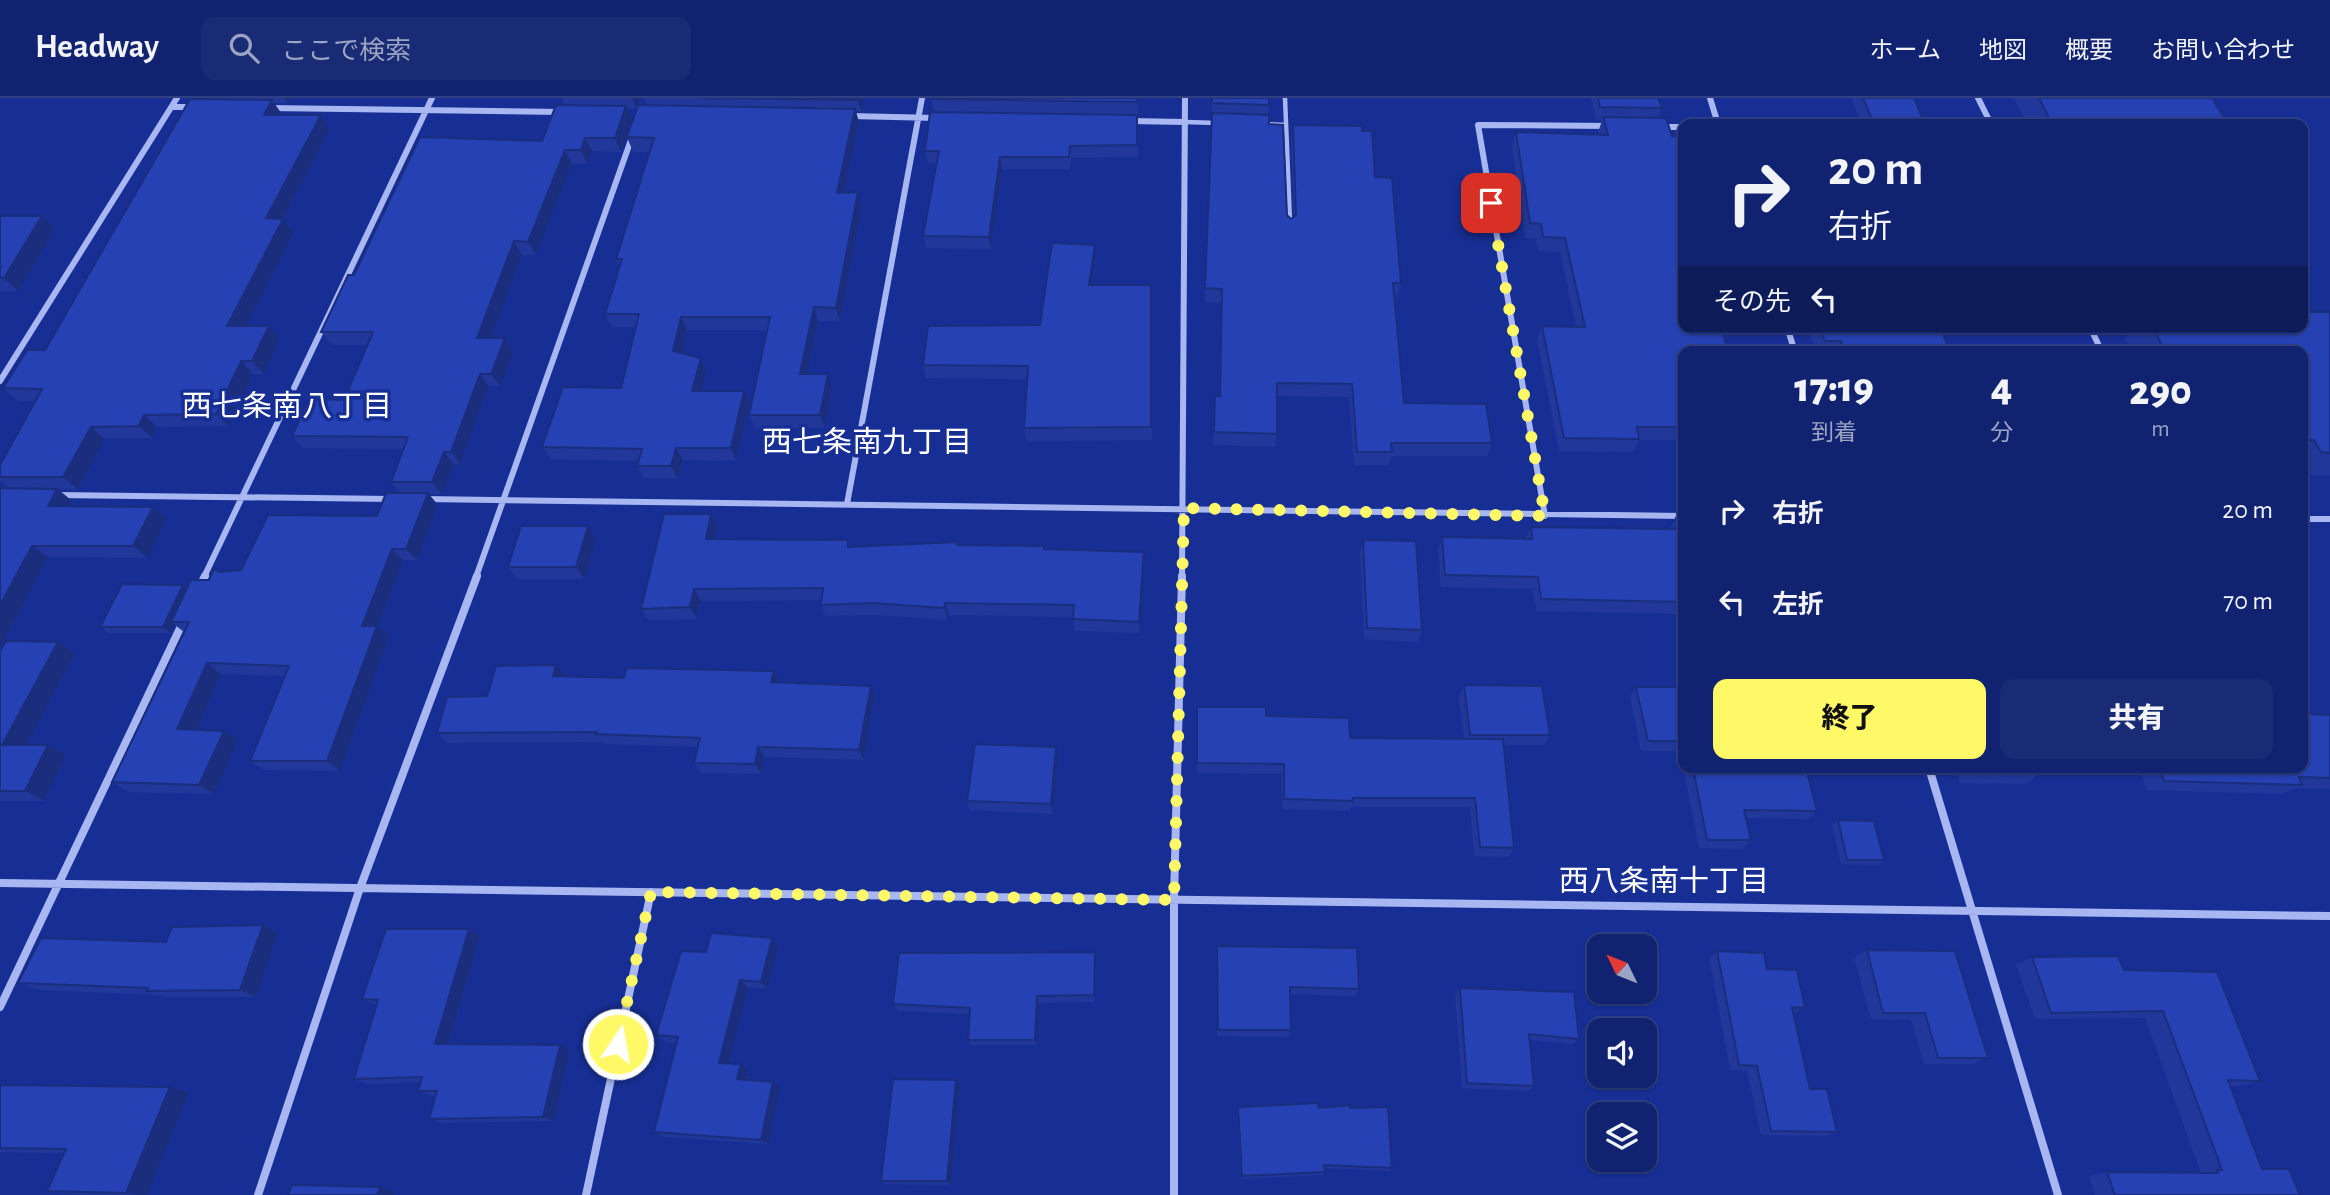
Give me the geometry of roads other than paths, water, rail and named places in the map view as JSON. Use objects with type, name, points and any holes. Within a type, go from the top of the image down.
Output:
[{"type":"street","points":[[0,381],[4,370],[177,98]]},
{"type":"street","points":[[195,597],[432,98]]},
{"type":"street","points":[[847,504],[922,98]]},
{"type":"street","points":[[1174,1195],[1174,900],[1184,508],[1185,98]]},
{"type":"street","points":[[1710,98],[1716,119]]},
{"type":"street","points":[[1978,98],[1988,119]]},
{"type":"street","points":[[172,107],[198,107]]},
{"type":"street","points":[[265,108],[574,113]]},
{"type":"street","points":[[835,116],[946,118]]},
{"type":"street","points":[[1118,121],[1185,122]]},
{"type":"street","points":[[1545,516],[1478,125],[1615,126]]},
{"type":"street","points":[[258,1195],[360,888],[505,500],[636,126]]},
{"type":"street","points":[[1656,127],[1678,127]]},
{"type":"street","points":[[54,495],[394,499]]},
{"type":"street","points":[[408,499],[1678,516]]},
{"type":"street","points":[[2308,519],[2330,519]]},
{"type":"street","points":[[0,1007],[189,609]]},
{"type":"street","points":[[1931,773],[2058,1195]]},
{"type":"street","points":[[0,883],[2330,916]]},
{"type":"street","points":[[586,1195],[651,892]]},
{"type":"lane","points":[[1285,98],[1290,229]]},
{"type":"lane","points":[[1185,122],[1223,123]]},
{"type":"lane","points":[[1261,124],[1286,125]]},
{"type":"district","name":"西七条南八丁目","points":[[287,407]]},
{"type":"district","name":"西七条南九丁目","points":[[867,443]]},
{"type":"district","name":"西八条南十丁目","points":[[1664,882]]}]
